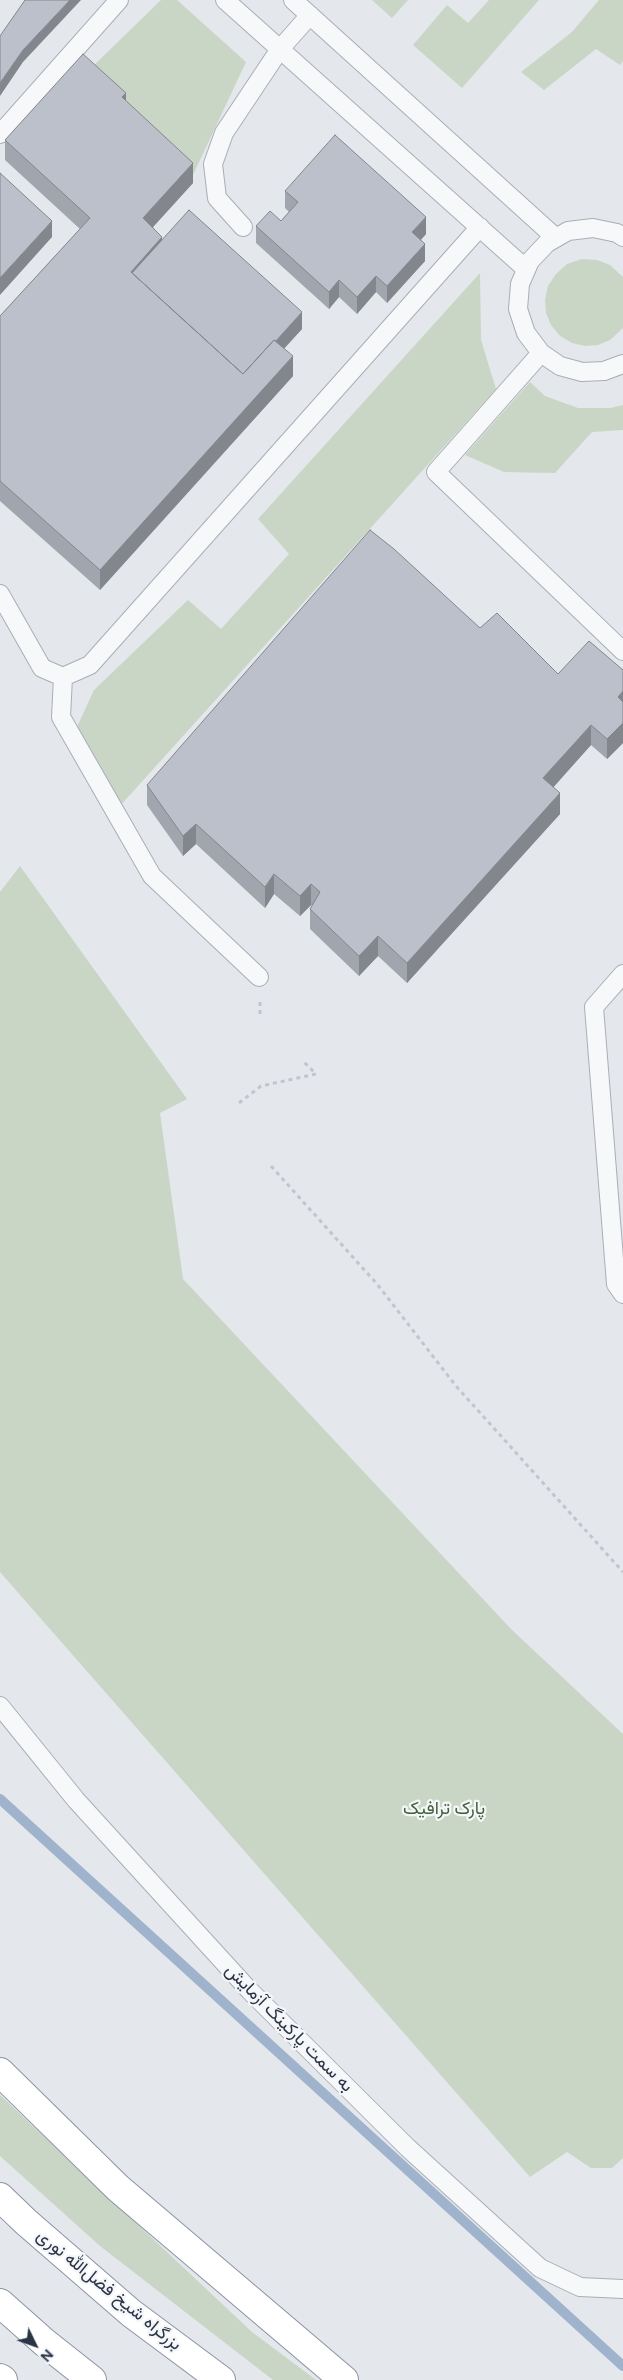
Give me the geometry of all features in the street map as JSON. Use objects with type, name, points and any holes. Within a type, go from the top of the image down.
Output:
[{"type":"highway","points":[[0,2072],[118,2188],[344,2380]]},
{"type":"highway","name":"بزرگراه شیخ فضل‌الله نوری","points":[[0,2197],[131,2313],[221,2380]]},
{"type":"highway","points":[[0,2303],[44,2342],[92,2380]]},
{"type":"lane","points":[[0,134],[119,0]]},
{"type":"lane","points":[[225,0],[526,269]]},
{"type":"lane","points":[[293,0],[556,238]]},
{"type":"lane","points":[[243,227],[217,198],[213,164],[224,134],[280,49],[310,15]]},
{"type":"lane","points":[[0,594],[42,668],[63,677],[90,665],[480,227]]},
{"type":"lane","points":[[623,237],[593,228],[568,231],[547,243],[530,261],[526,269],[520,284],[518,309],[526,333],[541,353],[560,366],[582,372],[604,371],[623,364]]},
{"type":"lane","points":[[541,353],[436,472],[623,651]]},
{"type":"lane","points":[[63,677],[61,717],[152,876],[259,977]]},
{"type":"lane","points":[[623,974],[594,1007],[616,1284],[623,1294]]},
{"type":"lane","name":"به سمت پارکینگ آزمایش","points":[[0,1706],[76,1800],[250,1992],[408,2148],[540,2268],[580,2287],[623,2289]]},
{"type":"path","points":[[239,1103],[261,1086],[316,1074],[302,1060]]},
{"type":"path","points":[[271,1166],[377,1284],[456,1386],[623,1572]]},
{"type":"green space","points":[[161,0],[177,0],[246,62],[193,175],[88,71]]},
{"type":"green space","points":[[372,0],[408,0],[392,18]]},
{"type":"green space","points":[[489,0],[539,0],[462,88],[413,45],[447,5],[468,23]]},
{"type":"green space","points":[[599,0],[623,0],[623,61],[620,65],[596,49],[544,90],[521,72],[572,32]]},
{"type":"green space","points":[[582,259],[597,260],[610,265],[623,277],[623,328],[610,340],[598,345],[585,346],[572,343],[560,336],[551,325],[546,313],[545,300],[548,286],[556,274],[567,264]]},
{"type":"green space","points":[[480,273],[481,340],[496,389],[119,807],[77,727],[94,690],[188,600],[221,629],[289,554],[258,519]]},
{"type":"green space","points":[[530,382],[545,396],[578,408],[611,408],[623,405],[623,430],[592,432],[555,473],[504,472],[465,455]]},
{"type":"green space","name":"پارک ترافیک","points":[[20,866],[187,1099],[160,1113],[183,1279],[512,1630],[623,1734],[623,2158],[612,2168],[591,2168],[567,2152],[530,2177],[0,1572],[0,892]]},
{"type":"green space","points":[[0,2095],[252,2332],[316,2380],[273,2380],[100,2246],[0,2156]]},
{"type":"building","points":[[25,0],[70,0],[23,50],[0,83],[0,36]]},
{"type":"building","points":[[83,54],[126,93],[122,97],[193,163],[143,218],[162,237],[131,272],[243,374],[274,340],[293,356],[100,570],[0,481],[0,316],[90,218],[5,140]]},
{"type":"building","points":[[335,135],[426,217],[412,232],[425,244],[387,286],[376,276],[357,297],[339,280],[329,292],[256,226],[270,211],[281,221],[298,202],[285,191]]},
{"type":"building","points":[[0,173],[52,221],[0,278]]},
{"type":"building","points":[[189,210],[302,312],[243,374],[132,273]]},
{"type":"building","points":[[370,530],[394,549],[480,628],[497,613],[558,674],[589,641],[623,670],[623,691],[618,697],[623,702],[623,723],[607,739],[591,725],[543,778],[560,793],[407,963],[378,936],[359,956],[310,909],[320,892],[311,884],[300,896],[274,874],[265,887],[196,824],[183,836],[147,785]]},
{"type":"waterway","points":[[0,1799],[623,2366]]}]
